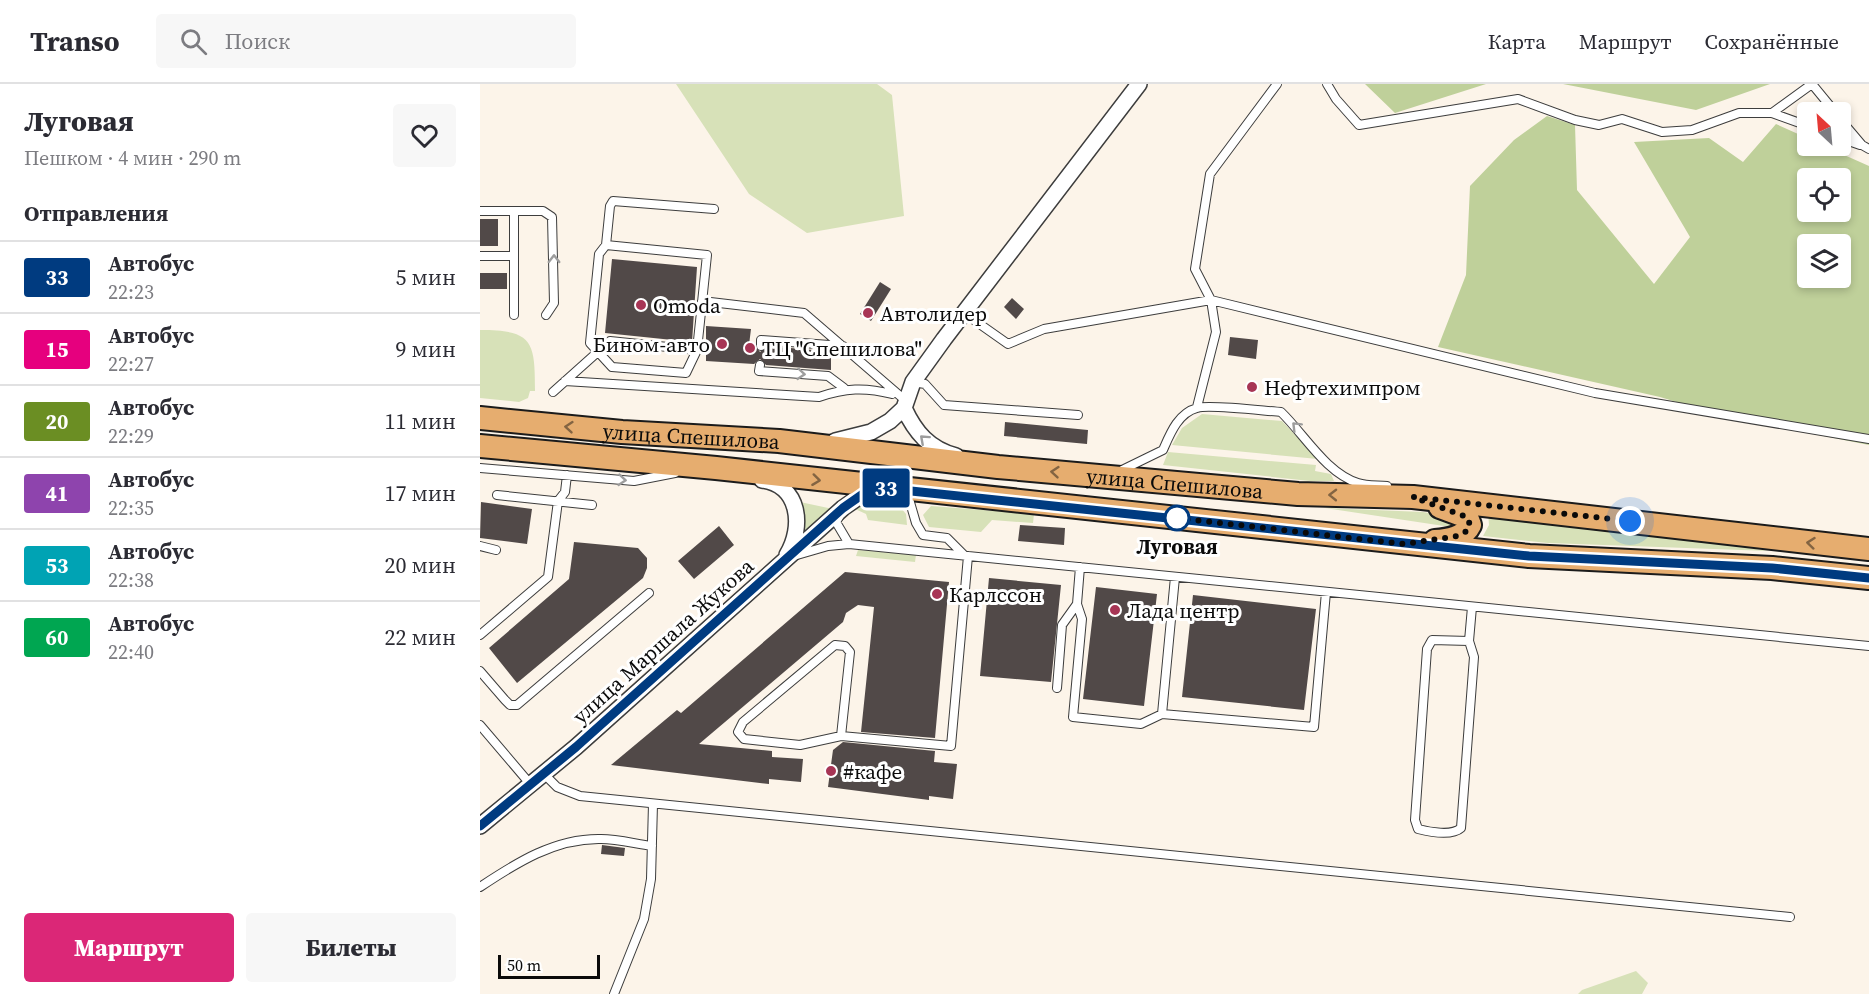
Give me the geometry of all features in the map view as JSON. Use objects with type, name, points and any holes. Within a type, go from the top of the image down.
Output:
[{"type":"main road","name":"улица Спешилова","points":[[480,418],[622,432],[779,441],[998,467],[1298,494],[1413,497],[1869,549]]},
{"type":"main road","name":"улица Спешилова","points":[[480,446],[716,468],[907,491],[1299,530],[1404,544],[1529,556],[1772,568],[1869,578]]},
{"type":"main road","points":[[1404,544],[1458,536],[1467,531],[1470,525],[1467,517],[1459,513],[1413,497]]},
{"type":"street","points":[[779,441],[822,443],[850,440],[871,432],[905,404],[913,382],[1139,84]]},
{"type":"street","points":[[905,404],[912,427],[927,443],[948,454],[998,467]]},
{"type":"street","points":[[716,468],[771,481],[793,500],[797,515],[795,541],[780,564]]},
{"type":"street","name":"улица Маршала Жукова","points":[[480,826],[544,774],[843,508],[873,487]]},
{"type":"lane","points":[[1091,475],[1121,471],[1163,450],[1176,423],[1197,407],[1216,332],[1210,300],[1195,269],[1210,174],[1277,84]]},
{"type":"lane","points":[[1327,84],[1336,99],[1359,125],[1518,99],[1575,120],[1599,125],[1622,119],[1662,132],[1692,130],[1739,113],[1772,113],[1797,122]]},
{"type":"lane","points":[[1772,113],[1812,84],[1827,102]]},
{"type":"lane","points":[[1851,131],[1865,147]]},
{"type":"lane","points":[[606,245],[707,255],[697,350],[689,370],[681,373],[612,366],[590,343],[599,254],[606,245],[610,206],[613,201],[714,209]]},
{"type":"lane","points":[[480,211],[549,213],[554,223],[554,303],[546,315]]},
{"type":"lane","points":[[513,315],[514,211]]},
{"type":"lane","points":[[480,256],[514,256]]},
{"type":"lane","points":[[964,313],[1008,344],[1044,328],[1210,300],[1595,393],[1869,439]]},
{"type":"lane","points":[[702,301],[799,311],[843,346],[905,404]]},
{"type":"lane","points":[[761,346],[761,340],[843,346]]},
{"type":"lane","points":[[554,392],[610,341],[697,350]]},
{"type":"lane","points":[[760,365],[759,371],[828,376],[844,388]]},
{"type":"lane","points":[[565,381],[819,397],[844,388],[870,388],[892,394]]},
{"type":"lane","points":[[913,382],[925,384],[944,405],[1078,415]]},
{"type":"lane","points":[[1197,407],[1281,412],[1329,465],[1343,475],[1358,483],[1387,486],[1413,497]]},
{"type":"lane","points":[[480,468],[634,481],[716,468]]},
{"type":"lane","points":[[480,636],[548,577],[558,501],[565,492],[567,475]]},
{"type":"lane","points":[[907,491],[916,523],[923,535],[948,538],[967,556]]},
{"type":"lane","points":[[497,495],[592,505]]},
{"type":"lane","points":[[843,508],[836,522],[849,544]]},
{"type":"lane","points":[[780,564],[803,551],[849,544],[1869,646]]},
{"type":"lane","points":[[480,546],[496,550]]},
{"type":"lane","points":[[841,736],[850,652],[848,647],[840,645],[830,649],[743,722],[738,732],[744,739],[800,745],[841,736],[951,746],[967,556]]},
{"type":"lane","points":[[1080,567],[1077,604],[1082,619],[1073,717],[1141,723],[1162,714],[1314,727],[1326,592]]},
{"type":"lane","points":[[1162,714],[1174,577]]},
{"type":"lane","points":[[480,671],[510,705],[516,705],[649,593]]},
{"type":"lane","points":[[1057,688],[1062,625],[1077,604]]},
{"type":"lane","points":[[1469,641],[1432,640],[1427,649],[1415,820],[1418,828],[1424,830],[1453,832],[1461,828],[1474,657],[1469,641],[1472,607]]},
{"type":"lane","points":[[480,725],[531,784]]},
{"type":"lane","points":[[544,774],[557,787],[580,796],[1790,917]]},
{"type":"lane","points":[[614,994],[644,919],[651,879],[653,804]]},
{"type":"lane","points":[[480,887],[524,857],[567,844],[601,839],[652,846]]},
{"type":"green space","points":[[676,84],[877,84],[892,95],[904,216],[807,233],[749,194]]},
{"type":"green space","points":[[1365,84],[1486,84],[1395,113]]},
{"type":"green space","points":[[1563,84],[1770,84],[1696,110]]},
{"type":"green space","points":[[1547,116],[1575,125],[1577,190],[1654,284],[1690,237],[1634,142],[1709,138],[1743,162],[1776,124],[1797,133],[1797,156],[1846,156],[1869,166],[1869,445],[1723,416],[1660,397],[1438,347],[1466,275],[1470,186],[1514,140]]},
{"type":"green space","points":[[480,330],[511,332],[521,336],[527,342],[534,360],[535,391],[530,391],[528,398],[519,402],[480,398]]},
{"type":"green space","points":[[1202,414],[1282,421],[1318,459],[1172,445],[1182,428]]},
{"type":"green space","points":[[1168,452],[1316,465],[1315,471],[1331,474],[1334,481],[1310,481],[1163,465]]},
{"type":"green space","points":[[868,500],[896,502],[906,514],[907,525],[868,520],[866,514],[853,508]]},
{"type":"green space","points":[[800,502],[833,509],[802,538],[805,524]]},
{"type":"green space","points":[[931,506],[1034,514],[1033,523],[992,520],[981,532],[929,527],[923,515]]},
{"type":"green space","points":[[1325,508],[1423,512],[1452,517],[1454,521],[1450,526],[1444,526]]},
{"type":"green space","points":[[1488,512],[1545,518],[1769,551],[1548,543],[1483,536],[1489,525]]},
{"type":"green space","points":[[858,550],[916,555],[915,562],[856,556]]},
{"type":"green space","points":[[1636,971],[1648,983],[1642,994],[1578,994],[1582,990]]},
{"type":"building","points":[[480,219],[498,219],[498,246],[480,246]]},
{"type":"building","points":[[612,259],[697,267],[692,342],[605,333]]},
{"type":"building","points":[[480,273],[507,273],[507,289],[480,289]]},
{"type":"building","points":[[880,282],[891,289],[871,321],[860,314]]},
{"type":"building","points":[[1012,298],[1024,309],[1016,319],[1004,307]]},
{"type":"building","name":"ТЦ \"Спешилова\"","points":[[706,326],[751,329],[749,345],[755,345],[760,352],[767,346],[825,351],[831,357],[831,370],[766,365],[760,359],[754,364],[706,361]]},
{"type":"building","points":[[1230,337],[1258,340],[1256,359],[1228,355]]},
{"type":"building","points":[[1005,422],[1088,430],[1087,444],[1004,436]]},
{"type":"building","points":[[481,502],[532,509],[527,544],[480,538]]},
{"type":"building","points":[[1020,525],[1065,528],[1064,545],[1018,541]]},
{"type":"building","points":[[719,526],[734,545],[694,579],[678,561]]},
{"type":"building","points":[[574,542],[638,548],[647,558],[647,568],[643,578],[517,683],[489,648],[569,579]]},
{"type":"building","points":[[845,572],[949,582],[935,738],[861,732],[874,607],[858,605],[846,613],[843,622],[699,744],[772,751],[772,757],[803,759],[801,782],[769,779],[769,784],[611,765],[677,710],[681,713]]},
{"type":"building","points":[[989,578],[1061,585],[1051,682],[980,676]]},
{"type":"building","points":[[1096,587],[1157,594],[1144,706],[1083,699]]},
{"type":"building","points":[[1193,595],[1316,609],[1304,710],[1182,697]]},
{"type":"building","points":[[843,742],[935,751],[934,762],[957,764],[953,799],[929,796],[929,800],[828,787],[833,750]]},
{"type":"building","points":[[602,845],[625,848],[624,856],[601,854]]},
{"type":"bus line","name":"33","points":[[480,826],[576,747],[843,508],[873,487],[1529,556],[1772,568],[1869,578]]},
{"type":"place","name":"Omoda","points":[[641,305]]},
{"type":"place","name":"Автолидер","points":[[868,313]]},
{"type":"place","name":"Бином-авто","points":[[722,344]]},
{"type":"place","name":"ТЦ \"Спешилова\"","points":[[750,348]]},
{"type":"place","name":"Нефтехимпром","points":[[1252,387]]},
{"type":"place","name":"Луговая","points":[[1177,518]]},
{"type":"place","name":"Карлссон","points":[[937,594]]},
{"type":"place","name":"Лада центр","points":[[1115,610]]},
{"type":"place","name":"#кафе","points":[[831,771]]},
{"type":"route","points":[[1177,518],[1299,530],[1404,544],[1441,541],[1458,536],[1467,531],[1470,525],[1467,517],[1459,513],[1413,497],[1630,521]]}]
